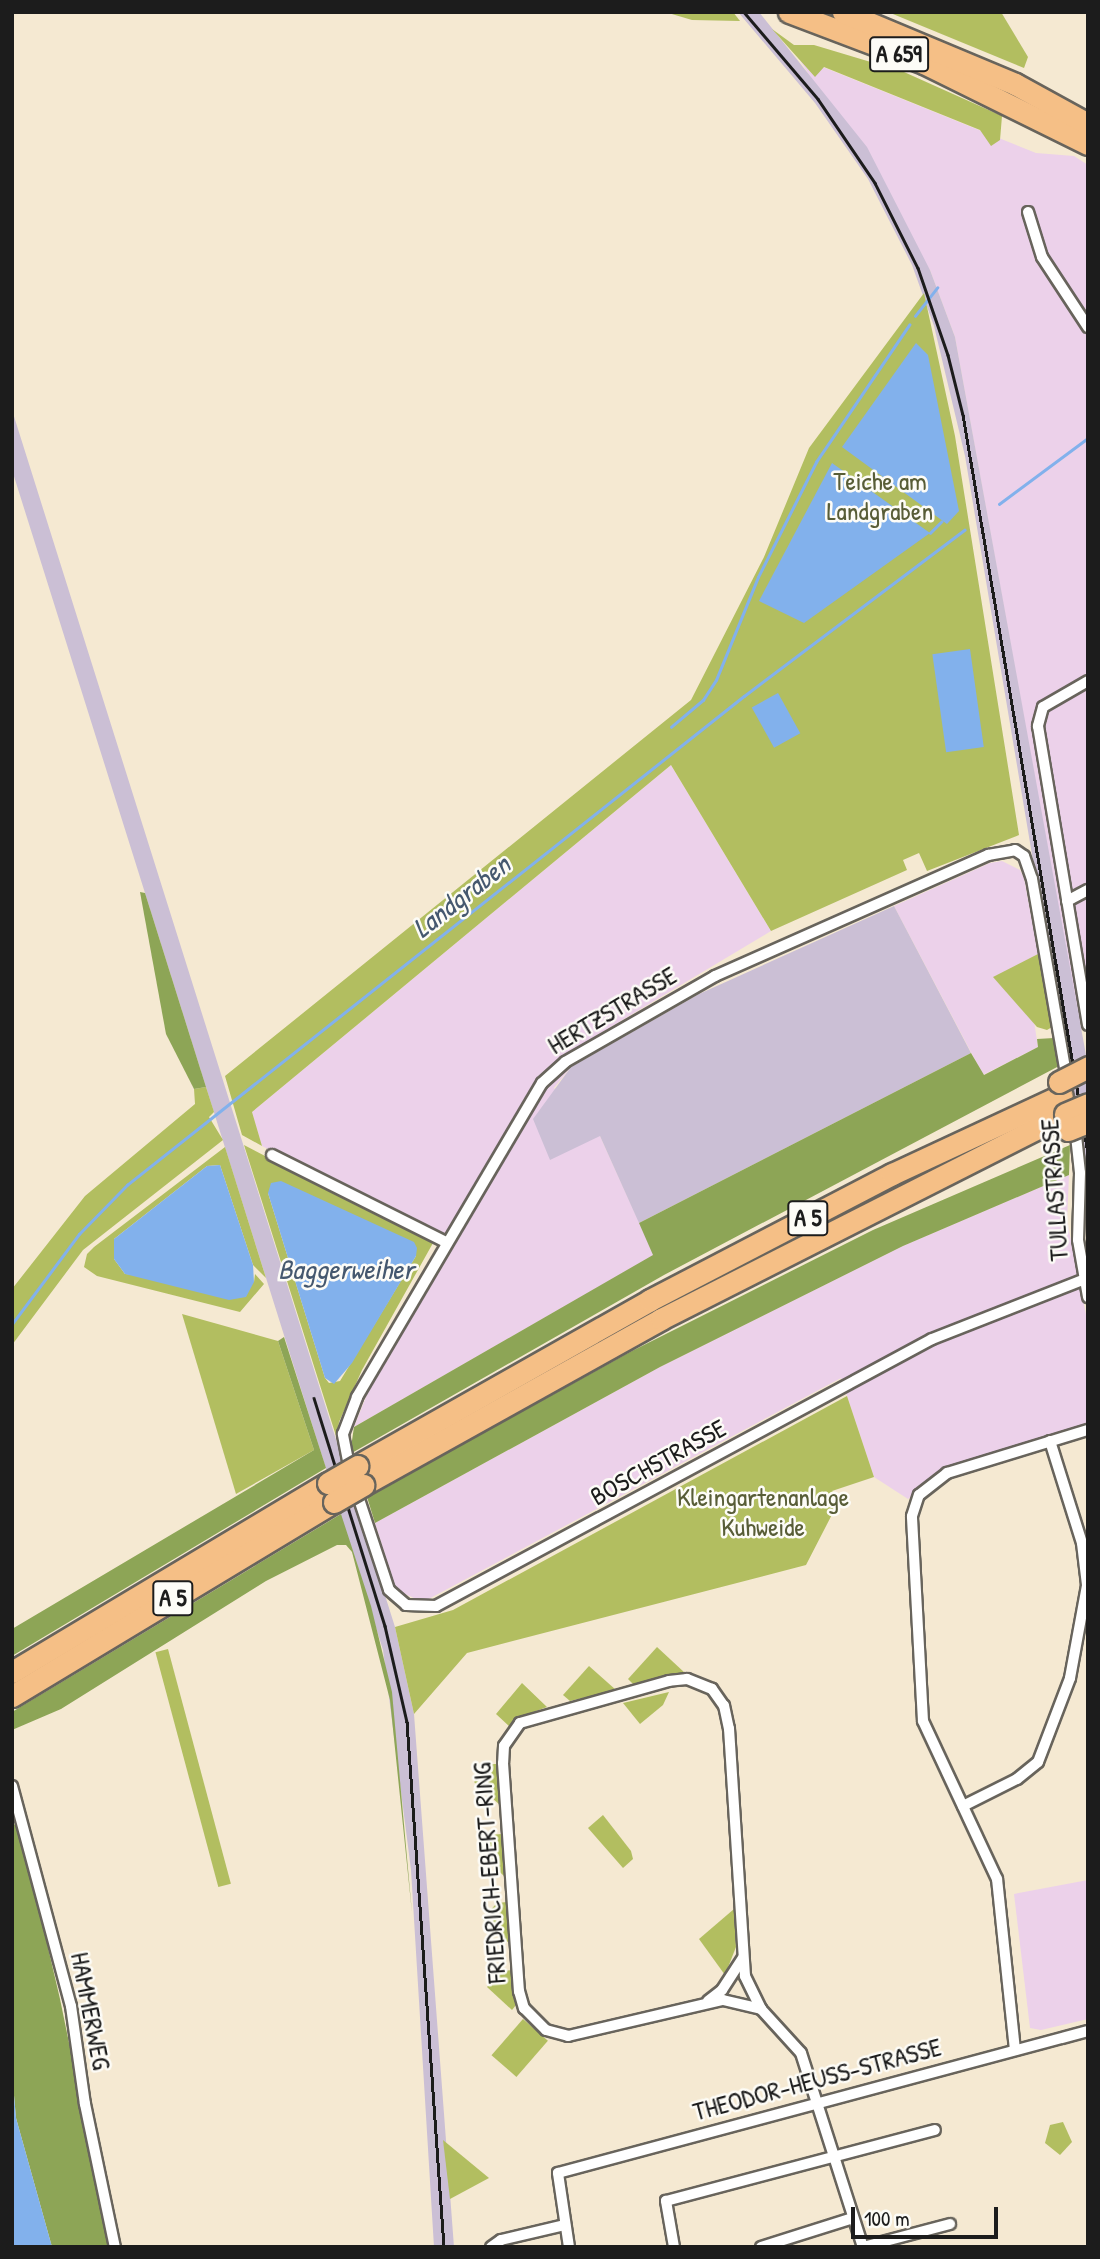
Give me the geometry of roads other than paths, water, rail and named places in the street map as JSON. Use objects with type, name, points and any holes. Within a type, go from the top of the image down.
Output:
[{"type":"highway","name":"A 659","points":[[789,12],[1088,124]]},
{"type":"highway","name":"A 659","points":[[843,12],[1016,95],[1088,144]]},
{"type":"highway","name":"A 5","points":[[1063,1105],[1088,1067]]},
{"type":"highway","name":"A 5","points":[[355,1468],[660,1319],[923,1182],[1063,1105],[1088,1082]]},
{"type":"highway","name":"A 5","points":[[12,1696],[331,1492],[355,1468],[650,1300],[967,1138],[1063,1105],[1088,1104]]},
{"type":"highway","points":[[1063,1105],[1088,1122]]},
{"type":"highway","name":"A 5","points":[[12,1672],[331,1492]]},
{"type":"street","points":[[1028,212],[1042,257],[1088,327]]},
{"type":"street","points":[[1088,681],[1051,700],[1038,715],[1088,1025]]},
{"type":"street","name":"HERTZSTRASSE","points":[[355,1468],[345,1423],[357,1397],[542,1083],[565,1062],[715,976],[988,855],[1010,849],[1020,852]]},
{"type":"street","name":"TULLASTRASSE","points":[[1020,852],[1032,879],[1078,1147],[1076,1215],[1088,1297]]},
{"type":"street","points":[[1067,901],[1088,890]]},
{"type":"street","points":[[272,1155],[446,1242]]},
{"type":"street","name":"BOSCHSTRASSE","points":[[355,1468],[389,1590],[413,1608],[436,1606],[932,1339],[1086,1279]]},
{"type":"street","points":[[1015,2050],[1000,1894],[993,1865],[923,1721],[912,1516],[919,1495],[935,1479],[1088,1430]]},
{"type":"street","points":[[963,1806],[1017,1779],[1038,1762],[1070,1678],[1087,1585],[1082,1543],[1050,1441]]},
{"type":"street","name":"FRIEDRICH-EBERT-RING","points":[[761,2009],[741,2002],[706,2003],[568,2036],[546,2030],[524,2008],[503,1763],[504,1746],[513,1730],[531,1717],[669,1681],[687,1679],[712,1689],[723,1706],[729,1729],[744,1976],[761,2009],[801,2053],[863,2247]]},
{"type":"street","name":"HAMMERWEG","points":[[12,1786],[71,2006],[85,2104],[115,2247]]},
{"type":"street","points":[[706,2003],[722,1990],[743,1958]]},
{"type":"street","name":"THEODOR-HEUSS-STRASSE","points":[[565,2225],[558,2173],[1088,2031]]},
{"type":"street","points":[[669,2246],[666,2201],[935,2130]]},
{"type":"street","points":[[761,2247],[794,2242],[853,2218]]},
{"type":"street","points":[[863,2247],[950,2224]]},
{"type":"street","points":[[491,2247],[501,2239],[565,2225],[569,2247]]},
{"type":"water","points":[[916,343],[928,355],[959,511],[947,524],[842,447]]},
{"type":"water","points":[[832,463],[930,533],[804,623],[759,601]]},
{"type":"water","points":[[970,649],[984,747],[946,752],[932,654]]},
{"type":"water","points":[[778,693],[800,733],[774,748],[752,708]]},
{"type":"water","name":"Baggerweiher","points":[[220,1165],[253,1265],[254,1282],[246,1297],[229,1300],[125,1274],[114,1259],[114,1239],[207,1166]]},
{"type":"water","name":"Baggerweiher","points":[[281,1181],[414,1242],[417,1248],[416,1256],[352,1363],[334,1384],[325,1378],[268,1193],[271,1183]]},
{"type":"water","points":[[12,2073],[16,2118],[52,2247],[12,2247]]},
{"type":"waterway","points":[[915,316],[937,288]]},
{"type":"waterway","points":[[671,727],[703,700],[716,680],[758,577],[816,462],[909,325]]},
{"type":"waterway","name":"Landgraben","points":[[999,504],[1088,438]]},
{"type":"waterway","points":[[930,533],[941,522]]},
{"type":"waterway","name":"Landgraben","points":[[12,1324],[79,1234],[127,1185],[744,696],[964,530]]},
{"type":"railway","points":[[744,12],[818,99],[875,183],[918,268],[948,355],[963,415],[1088,1153]]},
{"type":"railway","points":[[314,1398],[385,1626],[407,1722],[444,2247]]},
{"type":"park label","name":"Teiche am Landgraben","points":[[880,496]]},
{"type":"park label","name":"Kleingartenanlage Kuhweide","points":[[763,1512]]}]
